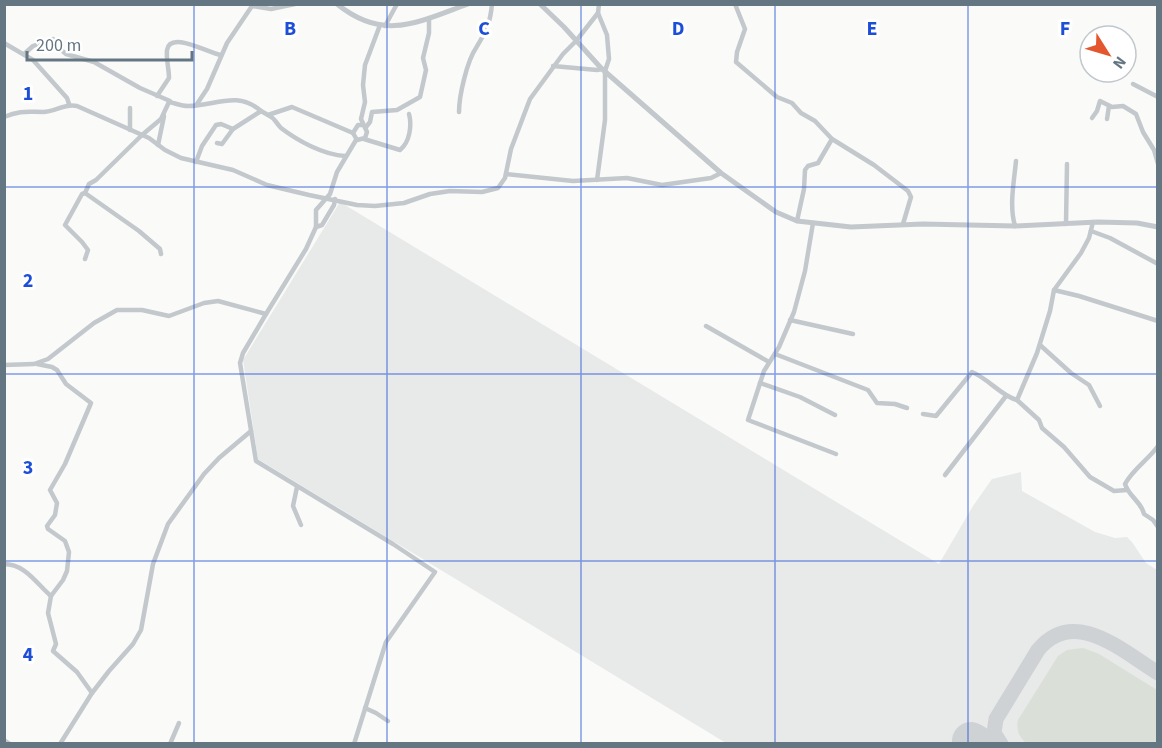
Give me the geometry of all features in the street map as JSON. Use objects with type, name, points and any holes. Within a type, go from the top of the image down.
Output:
[{"type":"street","points":[[197,104],[207,89],[221,55],[248,10],[252,6],[271,9],[295,4]]},
{"type":"street","points":[[337,4],[346,12],[366,22],[396,27],[468,4]]},
{"type":"street","points":[[364,139],[367,132],[361,119],[365,102],[363,85],[365,66],[383,26],[397,4]]},
{"type":"street","points":[[459,112],[459,98],[469,62],[475,48],[484,37],[491,17],[492,4]]},
{"type":"street","points":[[540,4],[604,70],[722,173],[776,212],[797,220],[851,226],[903,224],[1015,226],[1093,222],[1137,223],[1158,227]]},
{"type":"street","points":[[4,117],[32,110],[44,112],[69,104],[97,114],[141,135],[181,158],[233,170],[267,185],[357,205],[404,203],[430,194],[450,191],[482,192],[498,188],[505,178],[511,149],[530,99],[553,66],[598,13],[599,4]]},
{"type":"street","points":[[735,4],[745,28],[736,52],[736,62],[777,97],[792,103],[801,113],[815,121],[832,139],[874,165],[908,191],[911,197],[903,224]]},
{"type":"street","points":[[597,180],[605,120],[604,70],[609,60],[608,43],[598,13]]},
{"type":"street","points":[[352,133],[358,125],[364,126],[370,122],[372,112],[401,109],[420,97],[426,70],[423,58],[428,37],[429,18]]},
{"type":"street","points":[[24,54],[33,45],[53,39],[60,50],[66,54],[94,62],[170,102],[184,106],[232,99],[255,106],[303,142],[332,154],[345,156]]},
{"type":"street","points":[[157,96],[169,78],[166,52],[172,42],[183,41],[221,55]]},
{"type":"street","points":[[4,43],[24,54],[40,68],[67,98],[69,104]]},
{"type":"street","points":[[553,66],[604,70]]},
{"type":"street","points":[[1133,84],[1158,97]]},
{"type":"street","points":[[1092,118],[1100,101],[1109,106],[1123,106],[1136,114],[1154,150],[1158,164]]},
{"type":"street","points":[[85,259],[88,250],[65,225],[89,184],[102,175],[141,135],[161,119],[170,102]]},
{"type":"street","points":[[409,114],[411,104]]},
{"type":"street","points":[[1107,119],[1109,106]]},
{"type":"street","points":[[268,115],[292,107],[352,133],[357,140]]},
{"type":"street","points":[[130,108],[130,130]]},
{"type":"street","points":[[354,744],[386,642],[435,573],[393,544],[256,461],[240,363],[243,353],[306,249],[315,227],[316,210],[330,194],[345,156],[357,140],[364,139],[402,149],[411,121],[409,114],[401,109]]},
{"type":"street","points":[[217,143],[223,143],[232,129],[261,111]]},
{"type":"street","points":[[158,145],[164,113]]},
{"type":"street","points":[[196,162],[202,146],[216,125],[221,124],[232,129]]},
{"type":"street","points":[[797,220],[804,189],[805,170],[808,166],[818,163],[832,139]]},
{"type":"street","points":[[1015,226],[1012,203],[1016,161]]},
{"type":"street","points":[[1066,224],[1067,164]]},
{"type":"street","points":[[506,174],[573,181],[627,178],[674,184],[711,178],[722,173]]},
{"type":"street","points":[[85,194],[139,231],[160,249],[161,254]]},
{"type":"street","points":[[315,227],[322,225],[334,205],[334,199]]},
{"type":"street","points":[[1017,400],[1040,345],[1054,290],[1081,253],[1093,222]]},
{"type":"street","points":[[813,223],[805,271],[790,320],[760,382],[748,420],[836,454]]},
{"type":"street","points":[[1091,231],[1110,238],[1158,264]]},
{"type":"street","points":[[1054,290],[1158,321]]},
{"type":"street","points":[[34,364],[48,359],[94,323],[117,310],[142,310],[169,316],[204,303],[218,301],[266,315]]},
{"type":"street","points":[[790,320],[853,334]]},
{"type":"street","points":[[706,326],[769,362]]},
{"type":"street","points":[[1040,345],[1089,385],[1100,406]]},
{"type":"street","points":[[775,354],[868,390],[877,403],[895,404],[907,408]]},
{"type":"street","points":[[4,365],[34,364],[52,367],[57,370],[66,384],[91,403],[65,464],[50,490],[57,503],[55,514],[47,526],[65,541],[69,552],[67,571],[51,596],[48,613],[56,644],[53,651],[77,672],[92,693]]},
{"type":"street","points":[[923,414],[936,416],[972,372],[983,377],[1006,396],[1017,400],[1039,420],[1042,428],[1064,447],[1090,477],[1114,491],[1127,490]]},
{"type":"street","points":[[760,382],[800,397],[835,415]]},
{"type":"street","points":[[945,475],[1006,396]]},
{"type":"street","points":[[60,744],[92,693],[109,670],[128,651],[141,630],[153,564],[168,524],[204,474],[251,431]]},
{"type":"street","points":[[1158,446],[1144,463],[1132,472],[1125,484],[1130,497],[1158,526]]},
{"type":"street","points":[[297,487],[293,506],[301,525]]},
{"type":"street","points":[[4,564],[16,564],[51,596]]},
{"type":"street","points":[[365,708],[388,721]]},
{"type":"street","points":[[170,744],[178,723]]},
{"type":"street","points":[[4,741],[10,744]]},
{"type":"shaded area","points":[[340,202],[939,564],[973,506],[992,479],[1021,472],[1022,491],[1095,532],[1115,538],[1127,537],[1146,563],[1157,570],[1157,743],[726,743],[258,459],[243,360]]},
{"type":"shaded area","points":[[1083,648],[1099,654],[1157,690],[1157,743],[1027,744],[1022,739],[1017,727],[1018,720],[1058,656],[1067,650]]},
{"type":"taxiway","points":[[1001,744],[994,733],[996,719],[1038,650],[1052,637],[1067,632],[1082,632],[1098,637],[1114,644],[1158,673]]},
{"type":"runway","points":[[971,741],[976,744]]}]
